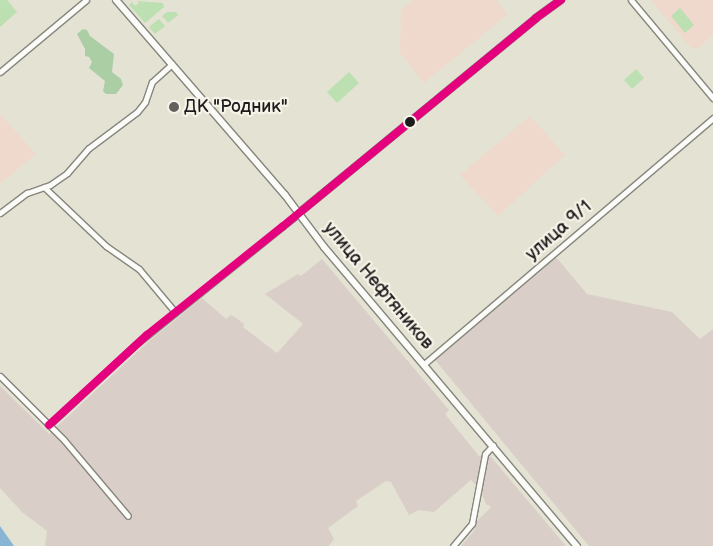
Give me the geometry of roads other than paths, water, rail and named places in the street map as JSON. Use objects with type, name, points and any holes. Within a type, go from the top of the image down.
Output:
[{"type":"street","points":[[0,72],[86,0]]},
{"type":"street","name":"улица Нефтяников","points":[[116,0],[299,213],[324,247],[577,546]]},
{"type":"street","points":[[540,15],[555,0]]},
{"type":"street","points":[[50,425],[134,345],[299,213],[540,15],[561,0]]},
{"type":"street","points":[[631,0],[713,98]]},
{"type":"street","points":[[0,213],[27,193],[57,181],[89,148],[137,112],[145,102],[152,82],[172,64]]},
{"type":"street","name":"улица 9/1","points":[[424,364],[713,118]]},
{"type":"street","points":[[44,186],[106,246],[140,269],[176,312]]},
{"type":"street","points":[[0,376],[50,425],[128,516]]},
{"type":"street","points":[[453,546],[472,524],[485,454],[492,445]]},
{"type":"water","points":[[0,526],[14,546],[0,546]]},
{"type":"place","name":"ДК \"Родник\"","points":[[174,107]]}]
